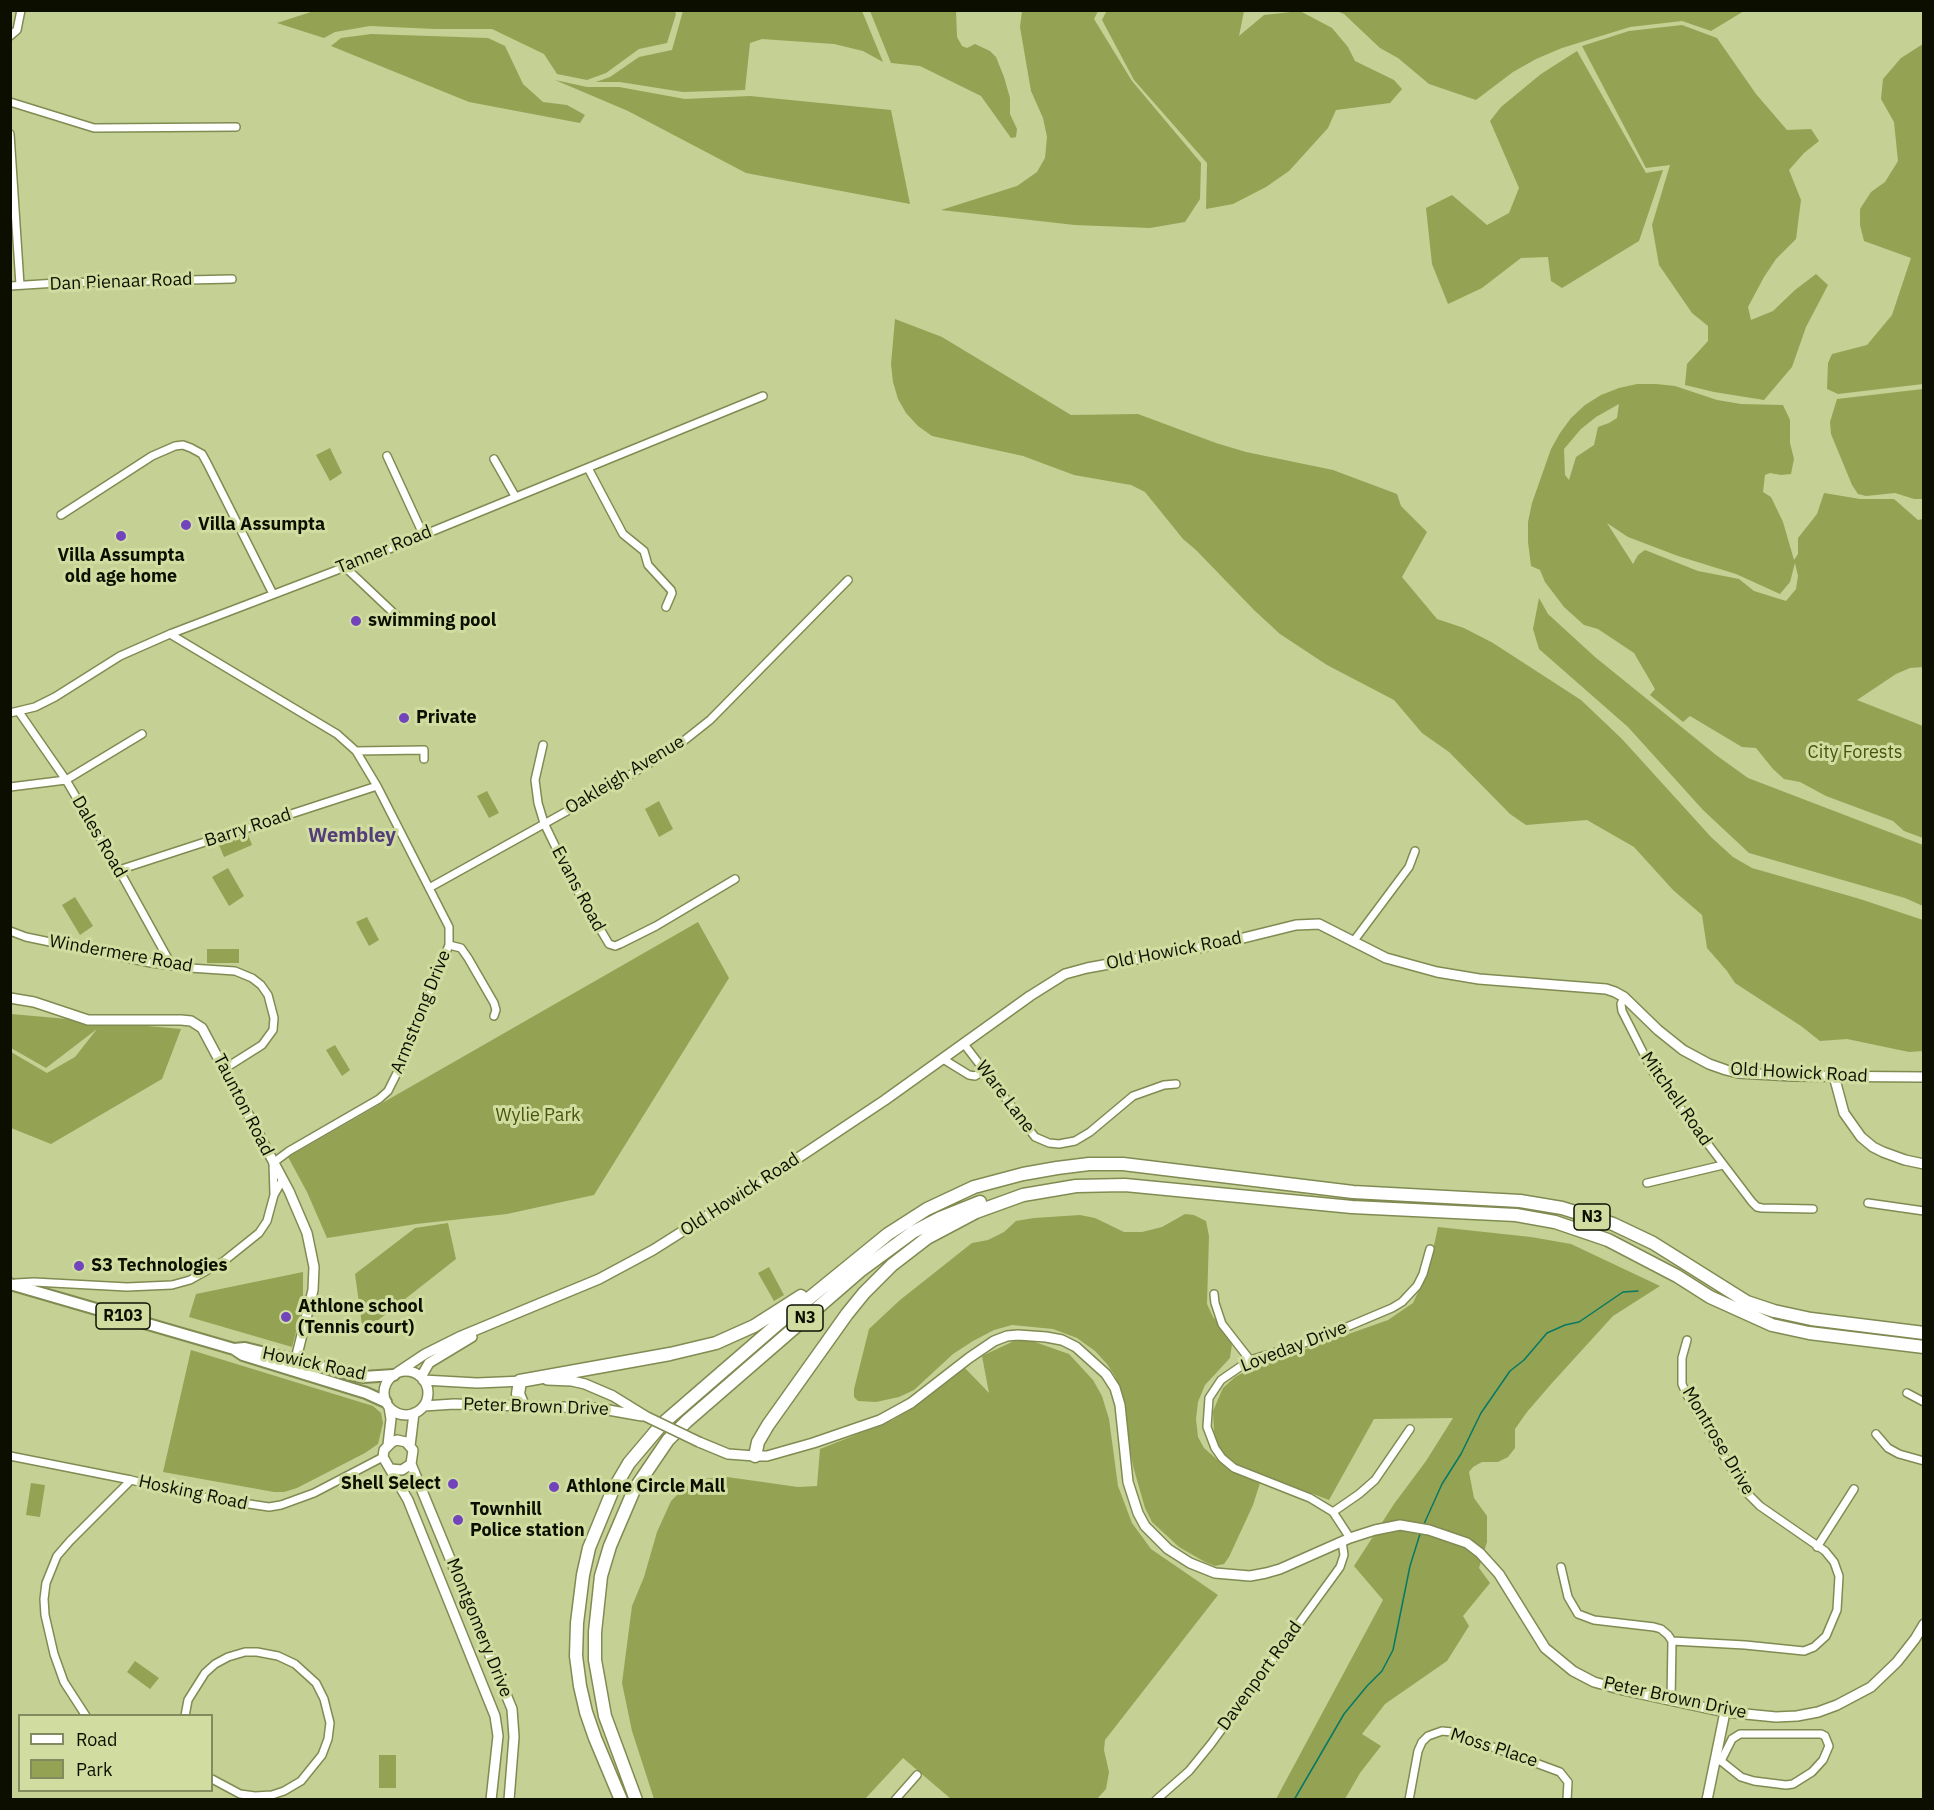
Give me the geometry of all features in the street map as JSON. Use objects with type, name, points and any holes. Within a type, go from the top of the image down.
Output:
[{"type":"highway","name":"N3","points":[[621,1800],[586,1712],[576,1656],[577,1623],[583,1575],[589,1548],[612,1492],[644,1442],[675,1411],[869,1249],[906,1221],[974,1187],[1023,1174],[1089,1164],[1123,1164],[1353,1192],[1520,1201],[1562,1208],[1613,1224],[1653,1243],[1747,1302],[1774,1311],[1811,1319],[1923,1333]]},
{"type":"highway","name":"N3","points":[[636,1800],[605,1716],[595,1660],[595,1632],[601,1576],[609,1546],[634,1490],[668,1440],[687,1421],[860,1271],[913,1232],[968,1206],[1017,1194],[1104,1184],[1237,1194],[1352,1207],[1516,1215],[1556,1222],[1608,1240],[1677,1276],[1710,1297],[1772,1325],[1809,1333],[1923,1347]]},
{"type":"highway","points":[[755,1456],[758,1442],[768,1425],[847,1314],[878,1278],[910,1250],[957,1221],[1017,1194]]},
{"type":"highway","points":[[523,1406],[518,1394],[520,1381],[670,1354],[716,1343],[754,1326],[779,1311],[869,1249]]},
{"type":"highway","points":[[1857,1338],[1923,1355]]},
{"type":"main road","name":"Howick Road","points":[[11,1284],[234,1349],[243,1355],[363,1377],[396,1374]]},
{"type":"main road","name":"Howick Road","points":[[294,1366],[366,1393],[387,1405]]},
{"type":"street","points":[[10,36],[17,30],[21,10]]},
{"type":"street","points":[[10,102],[94,128],[236,127]]},
{"type":"street","points":[[10,134],[20,285]]},
{"type":"street","name":"Dan Pienaar Road","points":[[10,286],[232,279]]},
{"type":"street","name":"Tanner Road","points":[[10,713],[19,712],[55,697],[120,656],[170,634],[345,567],[763,396]]},
{"type":"street","points":[[61,515],[152,456],[183,445],[202,454],[273,594]]},
{"type":"street","points":[[387,456],[423,534]]},
{"type":"street","points":[[494,459],[515,496]]},
{"type":"street","points":[[588,468],[623,534],[644,551],[648,565],[671,590],[672,593],[666,607]]},
{"type":"street","points":[[345,567],[401,620],[414,623],[433,622]]},
{"type":"street","name":"Oakleigh Avenue","points":[[429,888],[646,766],[699,730],[848,580]]},
{"type":"street","name":"Armstrong Drive","points":[[170,634],[336,734],[356,751],[377,786],[449,927],[449,945],[388,1091],[379,1100],[289,1151],[273,1163]]},
{"type":"street","name":"Dales Road","points":[[19,712],[66,780],[172,966]]},
{"type":"street","points":[[10,787],[66,780],[142,734]]},
{"type":"street","name":"Evans Road","points":[[543,745],[535,780],[544,823],[574,885],[605,939],[611,945],[620,944],[656,926],[735,879]]},
{"type":"street","points":[[356,751],[424,750],[424,759]]},
{"type":"street","name":"Barry Road","points":[[119,870],[377,786]]},
{"type":"street","points":[[1353,942],[1409,867],[1416,851]]},
{"type":"street","name":"Old Howick Road","points":[[396,1374],[425,1354],[459,1337],[486,1328],[599,1279],[653,1250],[789,1164],[943,1059],[1030,996],[1074,971],[1219,944],[1304,923],[1319,924],[1386,958],[1437,972],[1479,979],[1606,989],[1624,997],[1676,1045],[1709,1064],[1738,1073],[1923,1077]]},
{"type":"street","name":"Windermere Road","points":[[10,931],[26,937],[172,966],[236,971],[252,978],[268,995],[274,1018],[273,1030],[257,1049],[224,1069]]},
{"type":"street","points":[[449,945],[460,948],[468,958],[494,1003],[496,1010],[494,1016]]},
{"type":"street","name":"Mitchell Road","points":[[1624,997],[1621,1004],[1622,1011],[1646,1062],[1664,1089],[1757,1206],[1813,1209]]},
{"type":"street","name":"Taunton Road","points":[[10,998],[34,1002],[88,1020],[191,1021],[202,1028],[283,1179],[302,1217],[307,1233],[314,1267],[311,1299],[294,1366]]},
{"type":"street","name":"Ware Lane","points":[[964,1044],[1035,1137],[1059,1144],[1075,1142],[1082,1138],[1133,1096],[1155,1087],[1176,1084]]},
{"type":"street","points":[[943,1059],[969,1076],[975,1076],[985,1070]]},
{"type":"street","points":[[1834,1076],[1840,1105],[1861,1137],[1872,1147],[1883,1152],[1923,1164]]},
{"type":"street","points":[[273,1163],[274,1196]]},
{"type":"street","name":"Mitchell Road","points":[[1647,1183],[1723,1165]]},
{"type":"street","points":[[11,1284],[127,1287],[172,1285],[199,1276],[224,1261],[260,1233],[283,1179]]},
{"type":"street","points":[[1868,1203],[1923,1211]]},
{"type":"street","name":"Loveday Drive","points":[[1346,1539],[1333,1512],[1310,1498],[1234,1468],[1222,1458],[1215,1448],[1207,1427],[1209,1398],[1221,1380],[1250,1360],[1293,1347],[1392,1308],[1417,1286],[1430,1249]]},
{"type":"street","points":[[61,1298],[68,1284]]},
{"type":"street","points":[[1214,1294],[1222,1324],[1250,1360]]},
{"type":"street","name":"Old Howick Road","points":[[422,1378],[429,1363],[486,1328]]},
{"type":"street","name":"Peter Brown Drive","points":[[422,1378],[477,1383],[559,1380],[585,1384],[613,1396],[647,1417],[728,1454],[767,1456],[880,1420],[911,1403],[994,1341],[1006,1336],[1018,1335],[1046,1337],[1062,1340],[1076,1347],[1106,1374],[1115,1388],[1120,1406],[1128,1482],[1145,1526],[1168,1549],[1190,1563],[1215,1573],[1250,1576],[1280,1569],[1346,1539],[1391,1527],[1417,1527],[1429,1530],[1467,1543],[1480,1553],[1499,1574],[1545,1648],[1573,1671],[1594,1682],[1671,1701],[1725,1712],[1776,1717],[1797,1716],[1838,1705],[1871,1687],[1903,1655],[1923,1624]]},
{"type":"street","name":"Montrose Drive","points":[[1672,1641],[1804,1651],[1814,1647],[1826,1636],[1837,1610],[1839,1576],[1830,1556],[1760,1506],[1745,1491],[1687,1395],[1681,1373],[1687,1340]]},
{"type":"street","name":"R103","points":[[396,1374],[410,1371],[422,1378]]},
{"type":"street","points":[[396,1374],[389,1379],[384,1390],[391,1419],[388,1445],[383,1457],[390,1468],[402,1470],[411,1464],[414,1455],[410,1446],[414,1413],[424,1406],[428,1392],[422,1378]]},
{"type":"street","points":[[1907,1393],[1923,1402]]},
{"type":"street","name":"Peter Brown Drive","points":[[424,1406],[454,1404],[597,1408],[647,1417]]},
{"type":"street","name":"R103","points":[[387,1405],[400,1414],[414,1413]]},
{"type":"street","points":[[1333,1512],[1374,1480],[1410,1429]]},
{"type":"street","points":[[1876,1434],[1888,1448],[1923,1461]]},
{"type":"street","points":[[388,1445],[402,1441],[410,1446]]},
{"type":"street","name":"Hosking Road","points":[[10,1456],[131,1480],[196,1496],[269,1507],[305,1497],[383,1457]]},
{"type":"street","name":"Montgomery Drive","points":[[411,1464],[512,1709],[514,1737],[509,1798]]},
{"type":"street","name":"Hosking Road","points":[[369,1465],[390,1468]]},
{"type":"street","name":"Montgomery Drive","points":[[390,1468],[408,1500],[497,1725],[491,1798]]},
{"type":"street","points":[[85,1714],[64,1682],[54,1654],[45,1615],[46,1584],[57,1556],[131,1480]]},
{"type":"street","points":[[1817,1546],[1854,1489]]},
{"type":"street","points":[[420,1533],[437,1526]]},
{"type":"street","name":"Davenport Road","points":[[1156,1800],[1189,1771],[1211,1744],[1335,1574],[1344,1555],[1346,1539]]},
{"type":"street","points":[[1561,1567],[1568,1597],[1578,1614],[1594,1620],[1654,1627],[1665,1632],[1672,1641],[1671,1701]]},
{"type":"street","points":[[185,1714],[188,1700],[205,1673],[228,1657],[245,1652],[278,1656],[295,1664],[316,1683],[324,1699],[330,1723],[328,1739],[322,1755],[301,1781],[278,1793],[255,1796],[240,1794],[213,1780]]},
{"type":"street","points":[[1707,1800],[1718,1761],[1725,1712]]},
{"type":"street","name":"Moss Place","points":[[1409,1800],[1418,1751],[1422,1742],[1428,1736],[1442,1731],[1452,1732],[1560,1772],[1568,1782],[1567,1800]]},
{"type":"street","points":[[1740,1734],[1821,1734],[1825,1736],[1829,1746],[1817,1767],[1804,1779],[1793,1784],[1778,1785],[1740,1777],[1718,1761],[1729,1743],[1740,1734]]},
{"type":"street","points":[[895,1800],[917,1775]]},
{"type":"street","points":[[491,1798],[500,1795],[509,1798]]},
{"type":"green space","points":[[674,10],[676,14],[667,43],[639,49],[606,73],[587,80],[557,74],[544,54],[492,29],[370,26],[335,32],[324,38],[277,23],[314,11]]},
{"type":"green space","points":[[1107,10],[1244,11],[1239,36],[1264,15],[1300,11],[1332,28],[1348,47],[1355,61],[1394,80],[1402,89],[1390,103],[1336,110],[1328,128],[1289,171],[1266,187],[1233,204],[1206,209],[1207,163],[1134,80],[1102,20]]},
{"type":"green space","points":[[683,11],[862,11],[883,62],[863,51],[834,44],[762,39],[750,43],[745,90],[683,92],[620,82],[596,82],[610,77],[639,57],[672,50]]},
{"type":"green space","points":[[870,11],[956,11],[957,37],[962,46],[967,48],[975,44],[990,51],[996,57],[1010,98],[1010,114],[1017,129],[1016,137],[1011,138],[981,96],[920,66],[891,63]]},
{"type":"green space","points":[[1022,11],[1098,11],[1094,19],[1132,81],[1201,163],[1200,199],[1185,222],[1150,228],[1075,225],[941,210],[1017,186],[1037,172],[1045,158],[1047,137],[1043,118],[1031,91],[1020,27]]},
{"type":"green space","points":[[1337,11],[1744,11],[1711,31],[1682,21],[1630,27],[1562,48],[1513,72],[1476,100],[1429,84],[1398,58],[1380,48],[1344,14]]},
{"type":"green space","points":[[1682,25],[1717,38],[1756,94],[1787,130],[1811,129],[1819,141],[1789,170],[1801,200],[1796,239],[1776,259],[1764,277],[1748,307],[1751,320],[1773,311],[1816,274],[1828,285],[1806,327],[1792,367],[1764,400],[1685,385],[1687,364],[1708,341],[1708,326],[1692,313],[1659,265],[1652,225],[1670,165],[1646,168],[1582,46],[1629,31]]},
{"type":"green space","points":[[371,34],[488,38],[505,46],[523,84],[543,102],[567,105],[585,115],[580,123],[469,102],[331,46],[341,38]]},
{"type":"green space","points":[[1923,44],[1923,384],[1838,394],[1827,389],[1828,363],[1832,354],[1867,345],[1892,315],[1911,258],[1864,241],[1860,225],[1860,209],[1871,192],[1885,182],[1898,161],[1894,122],[1881,99],[1883,79],[1901,58]]},
{"type":"green space","points":[[1577,51],[1646,173],[1663,170],[1639,241],[1562,288],[1551,281],[1548,257],[1521,258],[1482,288],[1448,304],[1432,264],[1426,208],[1452,195],[1487,225],[1509,213],[1519,188],[1490,121],[1501,107],[1541,74]]},
{"type":"green space","points":[[555,80],[587,87],[619,87],[685,99],[750,96],[891,110],[910,204],[746,173],[628,111]]},
{"type":"green space","points":[[895,319],[942,337],[1071,415],[1138,414],[1216,443],[1246,452],[1333,470],[1397,494],[1401,506],[1427,532],[1402,577],[1437,619],[1464,628],[1493,643],[1581,700],[1622,739],[1711,837],[1733,857],[1752,868],[1923,920],[1923,1051],[1909,1052],[1847,1039],[1820,1041],[1735,983],[1707,948],[1702,915],[1673,890],[1634,847],[1587,820],[1526,825],[1510,814],[1449,752],[1422,733],[1394,700],[1327,665],[1280,634],[1183,539],[1145,492],[1131,485],[1074,475],[1023,456],[932,436],[906,413],[898,399],[891,364]]},
{"type":"green space","name":"City Forests","points":[[1637,384],[1656,384],[1675,386],[1717,400],[1741,404],[1783,405],[1790,420],[1790,443],[1794,459],[1791,474],[1770,473],[1765,475],[1763,492],[1771,497],[1783,522],[1794,560],[1798,554],[1798,538],[1817,514],[1824,493],[1860,499],[1894,499],[1918,520],[1923,519],[1923,667],[1910,668],[1896,674],[1857,700],[1923,726],[1923,838],[1904,831],[1893,821],[1826,796],[1800,782],[1784,779],[1756,748],[1742,747],[1690,716],[1683,722],[1650,695],[1655,689],[1634,653],[1598,629],[1584,625],[1564,607],[1545,582],[1540,570],[1531,566],[1528,522],[1532,503],[1551,449],[1571,418],[1585,405],[1619,388]],"holes":[[[1619,404],[1617,418],[1598,427],[1594,445],[1576,457],[1569,480],[1565,475],[1564,449],[1581,429]],[[1607,523],[1628,537],[1736,574],[1780,594],[1790,582],[1795,563],[1798,576],[1796,589],[1786,601],[1754,591],[1739,579],[1698,571],[1645,550],[1638,555],[1633,564]]]},
{"type":"green space","points":[[1923,389],[1923,499],[1914,499],[1895,493],[1866,496],[1858,494],[1831,434],[1830,422],[1837,399]]},
{"type":"green space","points":[[330,448],[342,473],[330,481],[316,455]]},
{"type":"green space","points":[[1539,598],[1548,614],[1595,657],[1716,755],[1748,778],[1923,845],[1923,906],[1905,898],[1749,853],[1703,810],[1628,727],[1539,649],[1533,629]]},
{"type":"green space","points":[[487,791],[499,813],[489,818],[477,796]]},
{"type":"green space","points":[[659,801],[673,829],[659,837],[645,809]]},
{"type":"green space","points":[[247,832],[252,845],[224,857],[219,845]]},
{"type":"green space","points":[[228,868],[244,896],[229,906],[212,877]]},
{"type":"green space","points":[[75,897],[93,926],[80,935],[62,905]]},
{"type":"green space","points":[[367,917],[379,940],[369,946],[356,922]]},
{"type":"green space","name":"Wylie Park","points":[[698,922],[729,978],[594,1195],[507,1214],[416,1224],[327,1238],[307,1192],[288,1157]]},
{"type":"green space","points":[[207,949],[239,949],[239,963],[207,963]]},
{"type":"green space","points":[[11,1014],[181,1029],[162,1079],[51,1144],[11,1128],[11,1052],[47,1073],[75,1057],[97,1029],[46,1068],[11,1048]]},
{"type":"green space","points":[[335,1045],[350,1070],[342,1076],[326,1050]]},
{"type":"green space","points":[[1185,1214],[1194,1215],[1206,1221],[1209,1236],[1207,1304],[1213,1317],[1221,1325],[1232,1344],[1230,1358],[1205,1385],[1198,1402],[1196,1419],[1198,1437],[1204,1448],[1221,1463],[1236,1473],[1260,1483],[1253,1505],[1224,1564],[1215,1566],[1179,1547],[1152,1522],[1145,1508],[1133,1466],[1120,1389],[1115,1376],[1095,1351],[1077,1338],[1053,1329],[1012,1325],[994,1330],[973,1341],[953,1354],[914,1390],[899,1397],[876,1402],[858,1401],[854,1397],[869,1329],[900,1300],[972,1243],[988,1240],[1004,1232],[1016,1221],[1034,1218],[1080,1215],[1095,1218],[1124,1232],[1142,1232],[1162,1227]]},
{"type":"green space","points":[[448,1223],[456,1259],[363,1332],[355,1274],[415,1228]]},
{"type":"green space","points":[[1438,1227],[1531,1237],[1571,1244],[1660,1286],[1613,1316],[1552,1383],[1515,1429],[1515,1448],[1508,1457],[1498,1462],[1482,1462],[1469,1472],[1474,1498],[1487,1516],[1487,1542],[1479,1568],[1490,1583],[1463,1616],[1469,1626],[1447,1661],[1385,1704],[1362,1734],[1381,1746],[1360,1773],[1345,1799],[1276,1799],[1383,1600],[1354,1566],[1453,1418],[1374,1419],[1329,1500],[1228,1460],[1220,1449],[1214,1432],[1213,1411],[1223,1388],[1235,1377],[1250,1369],[1388,1320],[1413,1303],[1429,1268]]},
{"type":"green space","points":[[769,1267],[784,1295],[774,1301],[758,1273]]},
{"type":"green space","points":[[303,1272],[303,1305],[292,1347],[189,1317],[196,1294]]},
{"type":"green space","points":[[1014,1341],[1032,1341],[1069,1354],[1093,1380],[1102,1396],[1109,1419],[1118,1486],[1132,1523],[1151,1549],[1218,1595],[1105,1740],[1104,1750],[1109,1772],[1106,1789],[1097,1799],[951,1799],[903,1758],[865,1799],[654,1799],[632,1731],[622,1683],[632,1606],[644,1577],[657,1532],[671,1501],[685,1487],[702,1479],[727,1477],[798,1487],[817,1486],[820,1449],[893,1420],[913,1408],[964,1367],[989,1393],[982,1356]]},
{"type":"green space","points":[[191,1350],[373,1406],[381,1413],[383,1423],[378,1444],[297,1488],[284,1492],[163,1472]]},
{"type":"green space","points":[[31,1483],[45,1485],[40,1517],[26,1515]]},
{"type":"green space","points":[[135,1661],[159,1678],[150,1689],[127,1672]]},
{"type":"green space","points":[[379,1755],[396,1755],[396,1788],[379,1788]]},
{"type":"waterway","points":[[1424,1524],[1442,1484],[1461,1454],[1481,1413],[1510,1371],[1524,1360],[1547,1333],[1579,1322],[1623,1292],[1638,1291]]},
{"type":"waterway","points":[[1294,1800],[1344,1714],[1382,1671],[1393,1650],[1410,1566],[1420,1534]]},
{"type":"place","name":"Villa Assumpta","points":[[186,525]]},
{"type":"place","name":"Villa Assumpta old age home","points":[[121,536]]},
{"type":"place","name":"swimming pool","points":[[356,621]]},
{"type":"place","name":"Private","points":[[404,718]]},
{"type":"place","name":"S3 Technologies","points":[[79,1266]]},
{"type":"place","name":"Athlone school (Tennis court)","points":[[286,1317]]},
{"type":"place","name":"Shell Select","points":[[453,1484]]},
{"type":"place","name":"Athlone Circle Mall","points":[[554,1487]]},
{"type":"place","name":"Townhill Police station","points":[[458,1520]]},
{"type":"district","name":"Wembley","points":[[352,836]]}]
